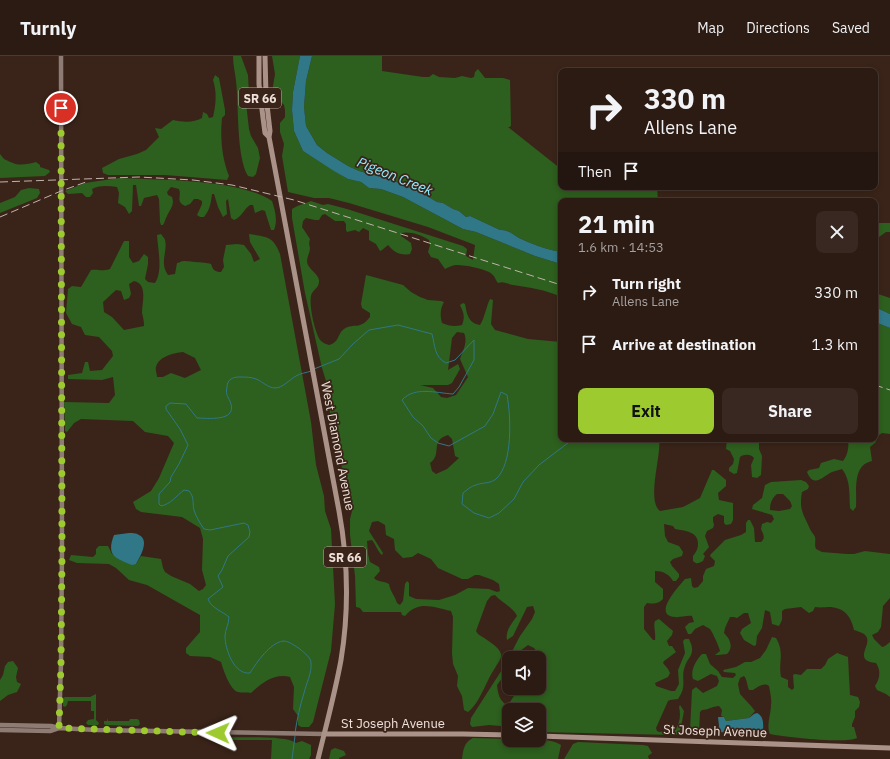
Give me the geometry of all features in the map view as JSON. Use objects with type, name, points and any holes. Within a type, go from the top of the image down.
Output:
[{"type":"main road","name":"West Diamond Avenue","points":[[259,56],[259,84],[263,118],[265,133],[269,137]]},
{"type":"main road","name":"West Diamond Avenue","points":[[264,56],[270,131],[269,137],[342,524],[346,578],[344,641],[318,759]]},
{"type":"main road","name":"St Joseph Avenue","points":[[324,734],[463,734],[502,736]]},
{"type":"main road","name":"St Joseph Avenue","points":[[546,736],[890,748]]},
{"type":"street","points":[[59,728],[62,558],[61,56]]},
{"type":"street","points":[[0,725],[51,726],[59,728],[96,730],[324,734]]},
{"type":"street","points":[[0,730],[50,731],[59,728]]},
{"type":"green space","points":[[233,56],[241,56],[248,75],[249,94],[246,103],[249,129],[258,148],[260,158],[256,174],[253,177],[248,176],[241,156]]},
{"type":"green space","points":[[272,56],[300,56],[293,92],[292,110],[294,131],[303,151],[348,179],[361,182],[369,188],[381,189],[403,197],[463,229],[476,232],[535,256],[558,263],[558,296],[537,289],[504,282],[498,283],[494,276],[490,273],[476,268],[457,265],[445,269],[438,259],[431,257],[428,252],[430,245],[429,240],[416,234],[401,233],[401,236],[411,243],[412,249],[410,254],[400,254],[388,245],[380,251],[376,244],[369,240],[369,231],[363,228],[359,232],[355,230],[347,232],[344,221],[335,221],[325,214],[322,215],[319,220],[306,218],[303,221],[302,227],[310,239],[310,250],[307,263],[319,280],[317,287],[311,296],[311,306],[315,326],[321,341],[329,345],[333,344],[344,329],[363,324],[370,317],[370,313],[362,308],[361,304],[366,275],[403,285],[411,292],[428,300],[444,302],[441,312],[442,323],[449,325],[462,325],[464,315],[460,305],[463,303],[465,304],[467,315],[473,322],[480,325],[490,299],[493,300],[491,324],[495,330],[528,339],[558,342],[558,442],[659,442],[654,497],[656,505],[660,511],[683,507],[700,498],[712,470],[726,480],[726,486],[718,493],[719,500],[733,503],[733,520],[731,524],[726,525],[724,523],[724,516],[718,514],[713,517],[713,528],[707,531],[705,536],[709,547],[703,554],[705,556],[703,561],[697,563],[693,561],[693,556],[698,547],[696,536],[690,532],[675,529],[673,526],[664,524],[665,536],[668,542],[679,546],[683,552],[682,556],[673,559],[670,562],[679,574],[679,577],[676,581],[673,581],[666,573],[655,571],[655,582],[663,589],[663,599],[652,604],[647,603],[644,607],[644,629],[653,640],[655,640],[655,621],[659,619],[673,631],[672,635],[667,641],[669,646],[672,646],[676,652],[663,663],[670,673],[668,677],[655,683],[656,686],[675,691],[679,684],[678,670],[685,653],[683,641],[685,639],[689,639],[692,646],[692,653],[686,664],[683,675],[683,690],[678,699],[668,701],[656,728],[659,732],[675,730],[680,719],[680,705],[684,711],[679,734],[546,732],[546,703],[508,703],[510,702],[514,695],[546,695],[546,651],[536,651],[528,645],[520,651],[512,651],[520,636],[532,619],[535,612],[533,606],[527,607],[513,636],[507,640],[508,630],[517,616],[513,610],[495,595],[491,596],[487,601],[476,631],[498,648],[501,656],[479,698],[468,712],[464,710],[462,696],[457,686],[458,676],[453,664],[453,617],[451,611],[421,606],[410,611],[405,616],[402,615],[401,612],[363,612],[360,608],[356,607],[355,576],[350,535],[350,519],[352,511],[351,499],[334,443],[326,381],[305,293],[292,218],[292,209],[311,201],[323,205],[328,204],[347,209],[463,246],[467,249],[466,256],[473,260],[475,245],[428,227],[349,203],[329,198],[314,198],[288,192],[282,156],[284,144],[280,132],[280,123],[285,117],[285,110],[284,105],[274,94],[273,86],[275,74]],"holes":[[[457,332],[464,333],[465,343],[460,359],[468,377],[456,395],[447,398],[441,397],[433,388],[420,385],[448,385],[452,383],[460,369],[458,364],[448,370],[452,338]],[[448,435],[452,439],[455,456],[459,458],[447,469],[436,474],[432,471],[430,463],[436,456],[437,444],[442,438]],[[378,521],[385,525],[386,535],[394,539],[395,550],[403,558],[412,557],[418,553],[431,559],[438,568],[462,579],[468,579],[475,575],[479,575],[493,580],[499,584],[500,591],[497,592],[489,589],[468,588],[455,595],[439,600],[416,599],[409,596],[409,583],[407,581],[405,584],[403,601],[400,605],[397,603],[389,584],[374,578],[380,571],[379,567],[370,562],[368,554],[367,541],[372,540],[382,555],[383,553],[369,531],[372,522]]]},
{"type":"green space","points":[[312,56],[382,56],[382,71],[423,77],[429,77],[433,74],[439,77],[455,78],[462,76],[471,78],[474,77],[475,72],[478,69],[485,78],[503,78],[510,80],[511,125],[508,127],[558,167],[558,190],[657,190],[658,198],[558,198],[558,251],[534,245],[508,231],[500,230],[470,216],[466,217],[459,211],[443,203],[437,202],[415,189],[392,180],[359,171],[327,153],[317,145],[306,126],[304,107],[306,81]]},
{"type":"green space","points":[[215,75],[219,78],[225,110],[225,115],[222,118],[221,133],[223,155],[229,176],[227,180],[165,175],[108,175],[103,173],[102,168],[119,159],[146,150],[159,137],[155,128],[161,129],[173,120],[188,122],[199,120],[202,118],[203,112],[207,114],[209,118],[213,117],[216,98],[213,80]]},
{"type":"green space","points":[[0,154],[4,159],[15,164],[36,162],[40,165],[40,167],[49,170],[50,172],[45,176],[0,178]]},
{"type":"green space","points":[[119,178],[177,180],[240,188],[258,194],[272,201],[276,216],[275,227],[274,230],[271,230],[265,211],[262,210],[255,213],[253,205],[250,205],[239,217],[234,220],[231,218],[228,199],[226,201],[227,214],[223,217],[214,194],[212,194],[208,212],[204,217],[200,217],[197,215],[202,201],[194,199],[190,204],[185,206],[179,201],[179,189],[171,187],[167,192],[168,195],[172,197],[173,205],[164,224],[161,225],[159,199],[157,195],[144,198],[141,206],[139,206],[136,185],[133,185],[132,211],[129,214],[125,207],[118,203],[119,193],[117,187],[104,186],[92,189],[93,193],[90,197],[86,197],[82,193],[68,194],[65,191],[85,183]]},
{"type":"green space","points":[[29,188],[39,189],[40,193],[37,198],[0,213],[0,203],[15,197],[21,190]]},
{"type":"green space","points":[[878,223],[890,223],[890,232],[886,232],[879,237]]},
{"type":"green space","points":[[161,234],[165,240],[164,266],[168,275],[175,274],[177,263],[184,261],[211,264],[214,270],[221,272],[224,267],[223,260],[226,245],[244,245],[251,254],[254,262],[260,259],[250,242],[249,234],[269,238],[275,244],[280,254],[311,422],[316,465],[324,496],[325,511],[331,529],[335,604],[331,651],[313,722],[309,727],[301,727],[298,725],[298,716],[293,709],[294,687],[290,677],[279,676],[264,682],[251,693],[238,692],[232,687],[221,662],[210,657],[190,656],[186,653],[186,648],[200,632],[200,615],[147,585],[129,580],[116,568],[109,564],[77,563],[69,560],[71,555],[93,557],[99,546],[108,546],[112,554],[136,564],[141,556],[161,559],[165,572],[190,584],[199,591],[206,585],[202,570],[203,539],[200,528],[182,517],[141,512],[136,509],[133,502],[151,491],[159,478],[174,443],[168,436],[145,432],[133,421],[81,419],[74,423],[67,432],[65,431],[64,402],[109,403],[115,395],[113,377],[102,380],[68,379],[68,375],[82,373],[85,362],[88,362],[90,371],[102,370],[113,356],[112,351],[99,337],[85,335],[81,327],[72,324],[66,313],[68,289],[72,286],[81,287],[91,270],[110,269],[124,241],[129,241],[129,257],[133,263],[139,261],[144,254],[148,257],[145,279],[148,282],[155,283],[159,273],[157,235]],"holes":[[[134,281],[138,283],[143,290],[142,313],[144,326],[124,330],[112,317],[104,312],[103,302],[116,290],[121,291],[124,300],[129,298],[131,294],[129,284]],[[183,352],[195,358],[201,370],[185,378],[171,373],[163,377],[157,377],[156,368],[160,360],[171,354]]]},
{"type":"green space","points":[[878,294],[890,298],[890,314],[878,308]]},
{"type":"green space","points":[[878,323],[890,328],[890,434],[882,433],[878,437]]},
{"type":"green space","points":[[727,442],[759,442],[759,449],[762,456],[761,475],[757,478],[752,477],[751,465],[754,458],[747,455],[740,457],[737,473],[734,474],[729,471],[734,459],[730,451],[726,449]]},
{"type":"green space","points":[[848,442],[876,442],[870,447],[872,461],[866,463],[858,473],[856,486],[856,507],[853,511],[850,508],[847,478],[842,469],[832,472],[816,481],[810,477],[807,472],[809,470],[819,468],[821,463],[834,459],[843,461],[848,451]]},
{"type":"green space","points":[[801,480],[806,482],[809,486],[808,489],[802,492],[801,507],[810,530],[815,537],[816,549],[822,552],[847,554],[865,551],[890,554],[890,598],[883,606],[881,627],[878,632],[872,635],[882,647],[890,642],[890,697],[877,690],[875,686],[879,677],[878,666],[876,663],[865,658],[864,655],[867,638],[863,633],[854,630],[847,614],[836,608],[815,607],[813,611],[809,613],[801,607],[785,609],[782,611],[782,620],[779,626],[772,624],[770,612],[765,610],[762,628],[757,636],[756,645],[754,646],[744,640],[740,633],[742,629],[751,623],[748,613],[744,613],[737,618],[730,617],[724,633],[731,646],[727,654],[718,655],[715,655],[720,651],[710,629],[703,625],[695,629],[691,634],[688,634],[685,627],[689,623],[694,622],[692,616],[673,617],[666,613],[667,603],[685,579],[691,578],[692,586],[694,588],[698,587],[703,581],[703,576],[706,569],[714,566],[715,561],[710,556],[711,554],[725,540],[746,532],[746,523],[748,520],[750,520],[754,528],[755,542],[761,542],[763,540],[764,537],[761,529],[762,524],[767,522],[771,523],[774,519],[772,515],[752,509],[753,505],[762,498],[765,485],[771,482]],"holes":[[[777,494],[783,494],[790,501],[792,506],[790,509],[779,511],[770,510],[774,497]]]},
{"type":"green space","points":[[772,637],[776,638],[779,643],[781,653],[781,677],[788,680],[788,687],[792,690],[794,688],[793,675],[801,675],[807,669],[821,669],[828,659],[837,653],[848,657],[850,695],[858,697],[860,702],[859,707],[855,711],[855,717],[852,724],[857,738],[851,740],[829,740],[770,734],[769,724],[771,700],[769,686],[763,685],[753,690],[749,690],[744,676],[740,678],[738,684],[740,694],[755,711],[749,718],[726,721],[724,717],[721,716],[722,710],[719,706],[702,710],[700,712],[699,733],[691,735],[692,690],[696,687],[703,693],[717,686],[719,681],[717,676],[711,674],[698,681],[693,679],[693,669],[700,656],[702,654],[706,654],[710,664],[722,677],[733,678],[736,675],[735,673],[724,672],[723,670],[760,658],[766,650]]},
{"type":"green space","points":[[13,661],[18,668],[16,677],[17,682],[21,684],[17,692],[8,695],[0,701],[0,680],[5,666],[8,662]]},
{"type":"green space","points":[[502,670],[502,678],[497,685],[499,696],[504,703],[502,703],[502,726],[489,725],[472,727],[470,724],[471,718]]},
{"type":"green space","points":[[96,694],[96,720],[99,723],[98,725],[88,725],[86,723],[88,720],[94,719],[94,711],[91,711],[91,701],[68,701],[65,707],[63,706],[63,698],[65,697],[90,697]]},
{"type":"green space","points":[[108,718],[108,721],[129,721],[130,719],[137,719],[139,720],[140,724],[138,726],[106,725],[104,724],[104,721],[107,721]]},
{"type":"green space","points":[[226,737],[273,738],[291,740],[296,743],[302,741],[311,745],[311,755],[309,759],[271,759],[272,740],[225,740]]},
{"type":"green space","points":[[473,738],[502,739],[502,747],[546,747],[546,740],[556,742],[561,745],[558,759],[462,759],[466,744]]},
{"type":"green space","points":[[578,742],[643,745],[648,746],[652,753],[648,756],[649,759],[564,759],[573,744]]},
{"type":"green space","points":[[335,748],[344,751],[346,755],[339,759],[329,759],[331,750]]},
{"type":"water","points":[[300,56],[312,56],[306,81],[304,107],[306,126],[317,145],[348,166],[359,171],[392,180],[415,189],[437,202],[443,203],[459,211],[466,217],[470,216],[500,230],[508,231],[534,245],[558,251],[558,263],[535,256],[476,232],[463,229],[403,197],[381,189],[369,188],[361,182],[348,179],[303,151],[294,131],[292,110],[293,92]]},
{"type":"water","points":[[878,308],[890,314],[890,328],[878,323]]},
{"type":"water","points":[[129,533],[138,534],[144,541],[140,557],[136,564],[132,565],[117,558],[112,552],[111,548],[114,535]]},
{"type":"water","points":[[757,713],[762,719],[763,734],[718,732],[718,717],[724,717],[726,721],[749,718]]},
{"type":"waterway","points":[[314,369],[339,359],[369,330],[398,325],[432,334],[437,354],[446,363],[455,360],[474,340],[474,360],[459,387],[453,394],[426,391],[413,393],[402,400],[413,417],[423,426],[431,438],[438,443],[449,446],[485,426],[493,414],[501,392],[507,395],[510,427],[508,451],[502,472],[494,481],[474,486],[463,493],[462,504],[474,513],[489,518],[499,513],[514,499],[523,482],[539,465],[569,442]]},
{"type":"waterway","points":[[295,733],[300,708],[311,671],[310,659],[300,649],[290,643],[285,641],[278,642],[269,649],[250,673],[244,673],[235,666],[225,641],[229,617],[214,607],[208,599],[223,587],[218,576],[228,556],[249,537],[250,532],[248,525],[244,523],[210,530],[204,529],[195,513],[193,498],[189,491],[184,490],[171,502],[161,506],[159,504],[159,494],[170,482],[171,477],[188,445],[180,429],[166,409],[166,406],[170,403],[186,404],[197,418],[220,418],[229,414],[231,410],[231,404],[227,394],[227,384],[232,378],[252,378],[270,387],[278,388],[294,377],[311,371]]},
{"type":"waterway","points":[[292,759],[295,736]]},
{"type":"railway","points":[[0,182],[139,177],[193,180],[232,185],[294,200],[558,284]]},
{"type":"railway","points":[[0,217],[86,182]]},
{"type":"railway","points":[[878,386],[890,390]]},
{"type":"route","points":[[61,108],[62,551],[59,728],[218,733]]},
{"type":"water label","name":"Pigeon Creek","points":[[395,176]]}]
